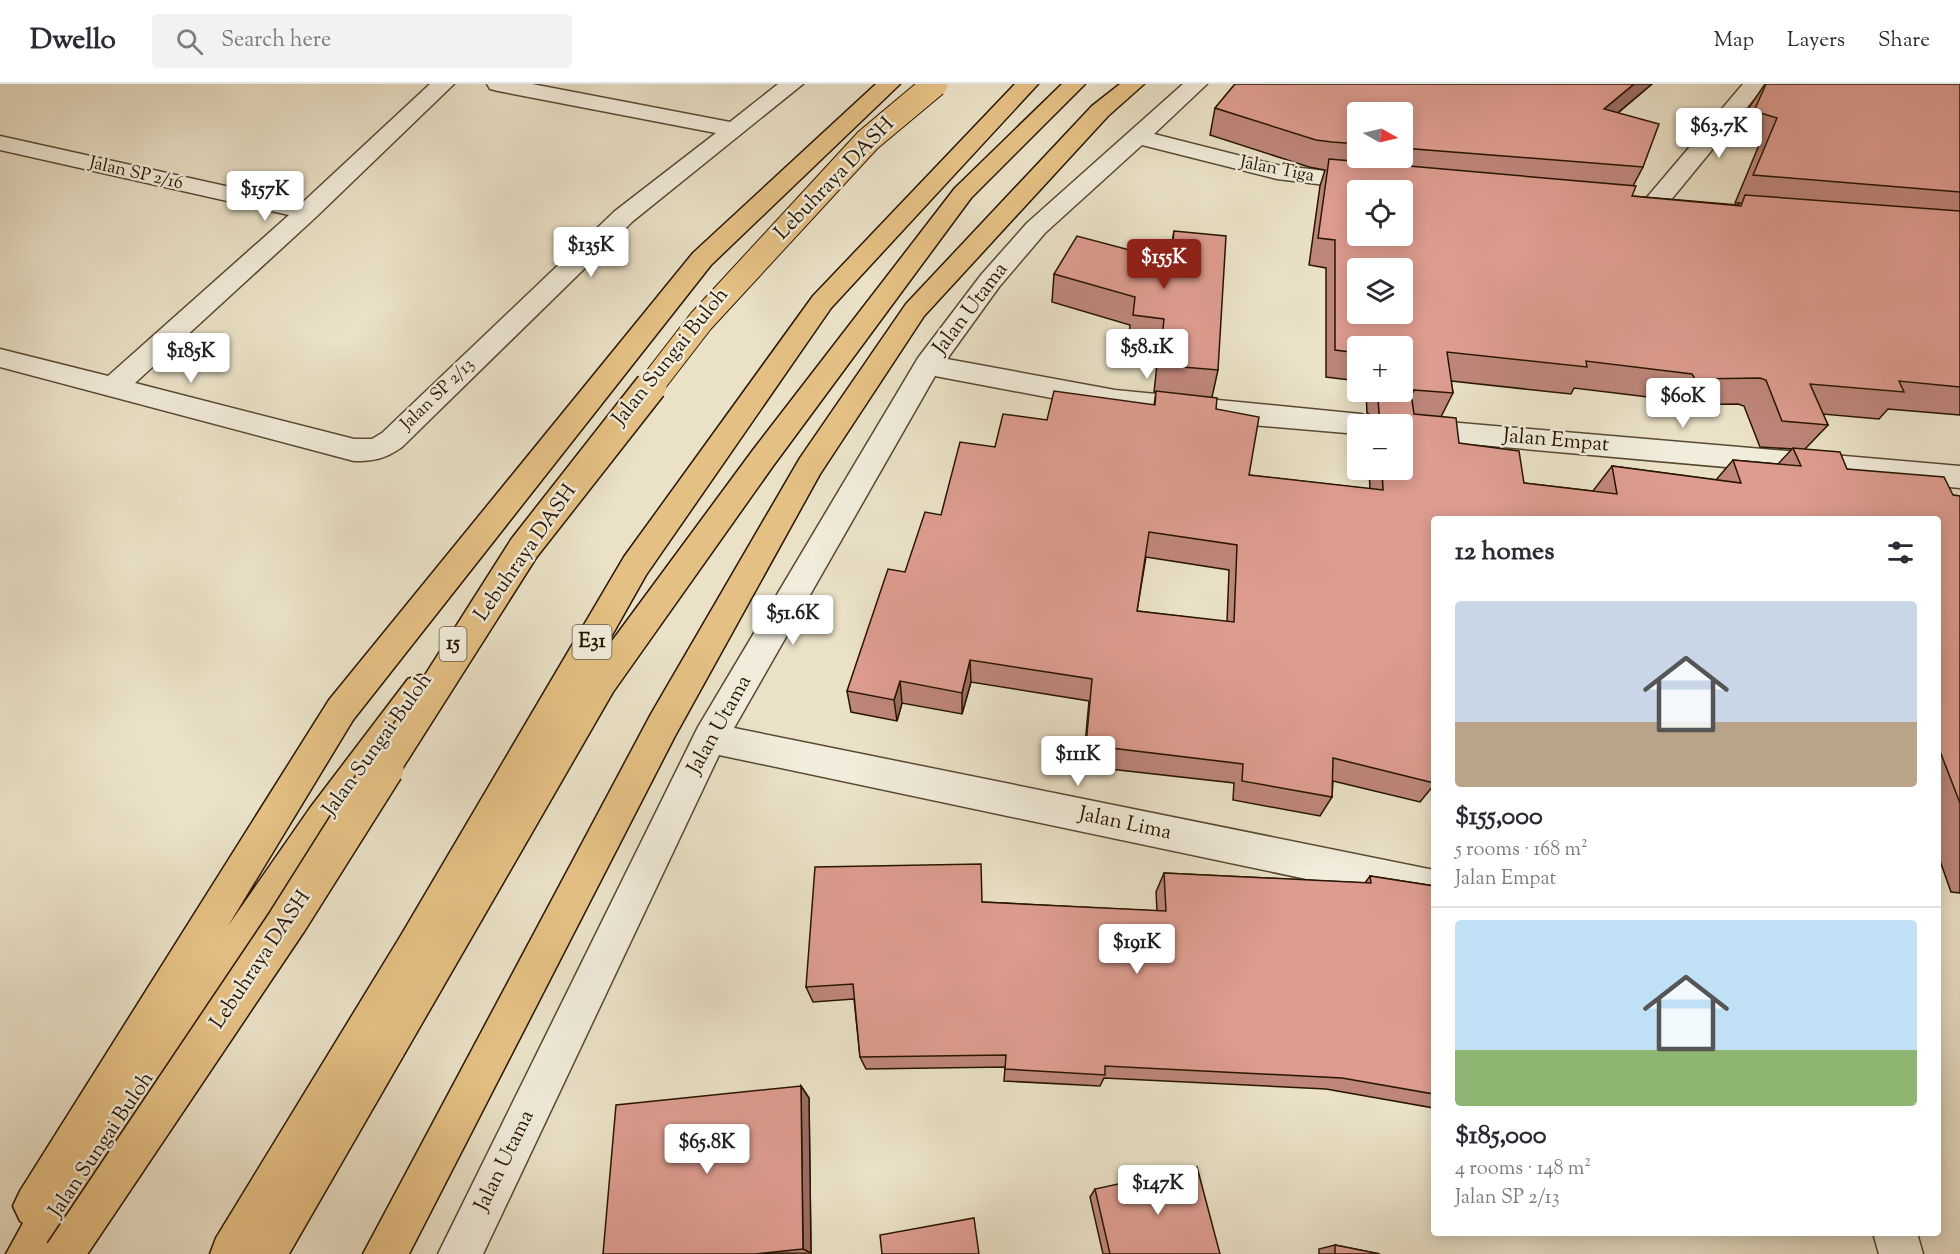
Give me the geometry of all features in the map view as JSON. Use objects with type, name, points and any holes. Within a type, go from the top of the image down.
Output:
[{"type":"highway","points":[[6,1254],[341,710],[702,259],[889,84]]},
{"type":"highway","name":"Jalan Sungai Buloh","points":[[28,1254],[323,820],[604,440],[747,264],[937,84]]},
{"type":"highway","name":"Lebuhraya DASH","points":[[64,1254],[287,922],[524,548],[701,321],[868,140],[937,84]]},
{"type":"highway","name":"E31","points":[[232,1254],[414,950],[635,566],[822,302],[1027,84]]},
{"type":"highway","points":[[264,1254],[601,682],[763,458],[963,193],[1074,84]]},
{"type":"highway","points":[[385,1254],[663,725],[810,466],[915,310],[1100,111],[1133,84]]},
{"type":"street","points":[[113,388],[308,212],[443,84]]},
{"type":"street","points":[[498,84],[732,129]]},
{"type":"street","name":"Jalan SP 2/13","points":[[0,358],[354,450],[377,450],[392,440],[624,216],[792,84]]},
{"type":"street","name":"Jalan Utama","points":[[460,1254],[710,738],[928,365],[990,281],[1036,228],[1196,84]]},
{"type":"street","points":[[1675,208],[1640,206],[1755,84]]},
{"type":"street","name":"Jalan Tiga","points":[[1136,136],[1277,172],[1349,180]]},
{"type":"street","name":"Jalan SP 2/16","points":[[0,143],[308,212]]},
{"type":"street","points":[[928,365],[1115,399],[1206,411],[1347,423]]},
{"type":"street","name":"Jalan Empat","points":[[1413,429],[1960,477]]},
{"type":"street","points":[[1919,473],[1934,505]]},
{"type":"street","name":"Jalan Lima","points":[[710,738],[1431,887]]},
{"type":"street","points":[[1895,1236],[1901,1254]]},
{"type":"building","points":[[1235,84],[1634,84],[1604,109],[1659,124],[1643,167],[1413,149],[1413,102],[1347,102],[1347,143],[1316,140],[1215,108]]},
{"type":"building","points":[[1766,84],[1960,84],[1960,192],[1753,175],[1777,118],[1754,111]]},
{"type":"building","points":[[1329,159],[1347,161],[1347,168],[1413,166],[1636,186],[1632,196],[1741,206],[1745,195],[1960,211],[1960,387],[1899,381],[1904,392],[1810,384],[1828,425],[1782,421],[1766,380],[1760,378],[1695,379],[1692,374],[1586,361],[1587,367],[1447,352],[1453,393],[1413,390],[1413,336],[1347,336],[1347,352],[1335,350],[1335,240],[1318,238]]},
{"type":"building","points":[[1174,231],[1226,236],[1218,370],[1159,365],[1164,319],[1133,315],[1135,297],[1054,274],[1077,236],[1171,261]]},
{"type":"building","points":[[1054,391],[1155,405],[1156,391],[1217,398],[1216,409],[1259,417],[1249,475],[1383,490],[1382,480],[1413,480],[1413,414],[1379,414],[1378,402],[1412,402],[1414,414],[1456,418],[1459,443],[1519,451],[1524,483],[1617,494],[1612,466],[1741,483],[1733,460],[1801,466],[1793,448],[1840,452],[1847,469],[1944,477],[1953,495],[1960,496],[1960,803],[1941,754],[1941,516],[1431,516],[1431,782],[1333,758],[1332,797],[1242,781],[1243,764],[1086,745],[1092,679],[970,660],[962,693],[900,681],[894,700],[847,691],[888,569],[905,572],[925,512],[941,515],[960,442],[995,447],[1003,414],[1047,420]],"holes":[[[1149,532],[1237,545],[1234,622],[1137,611]]]},
{"type":"building","points":[[981,864],[982,902],[1166,911],[1164,873],[1371,883],[1370,876],[1431,886],[1431,1093],[1342,1078],[1105,1066],[1105,1075],[1005,1069],[1006,1055],[860,1057],[853,984],[806,987],[815,867]]},
{"type":"building","points":[[801,1086],[803,1249],[755,1254],[603,1254],[616,1105]]},
{"type":"building","points":[[1197,1167],[1220,1254],[1110,1254],[1095,1189]]},
{"type":"building","points":[[974,1218],[979,1254],[882,1254],[880,1235]]},
{"type":"building","points":[[1335,1245],[1380,1254],[1335,1254]]}]
